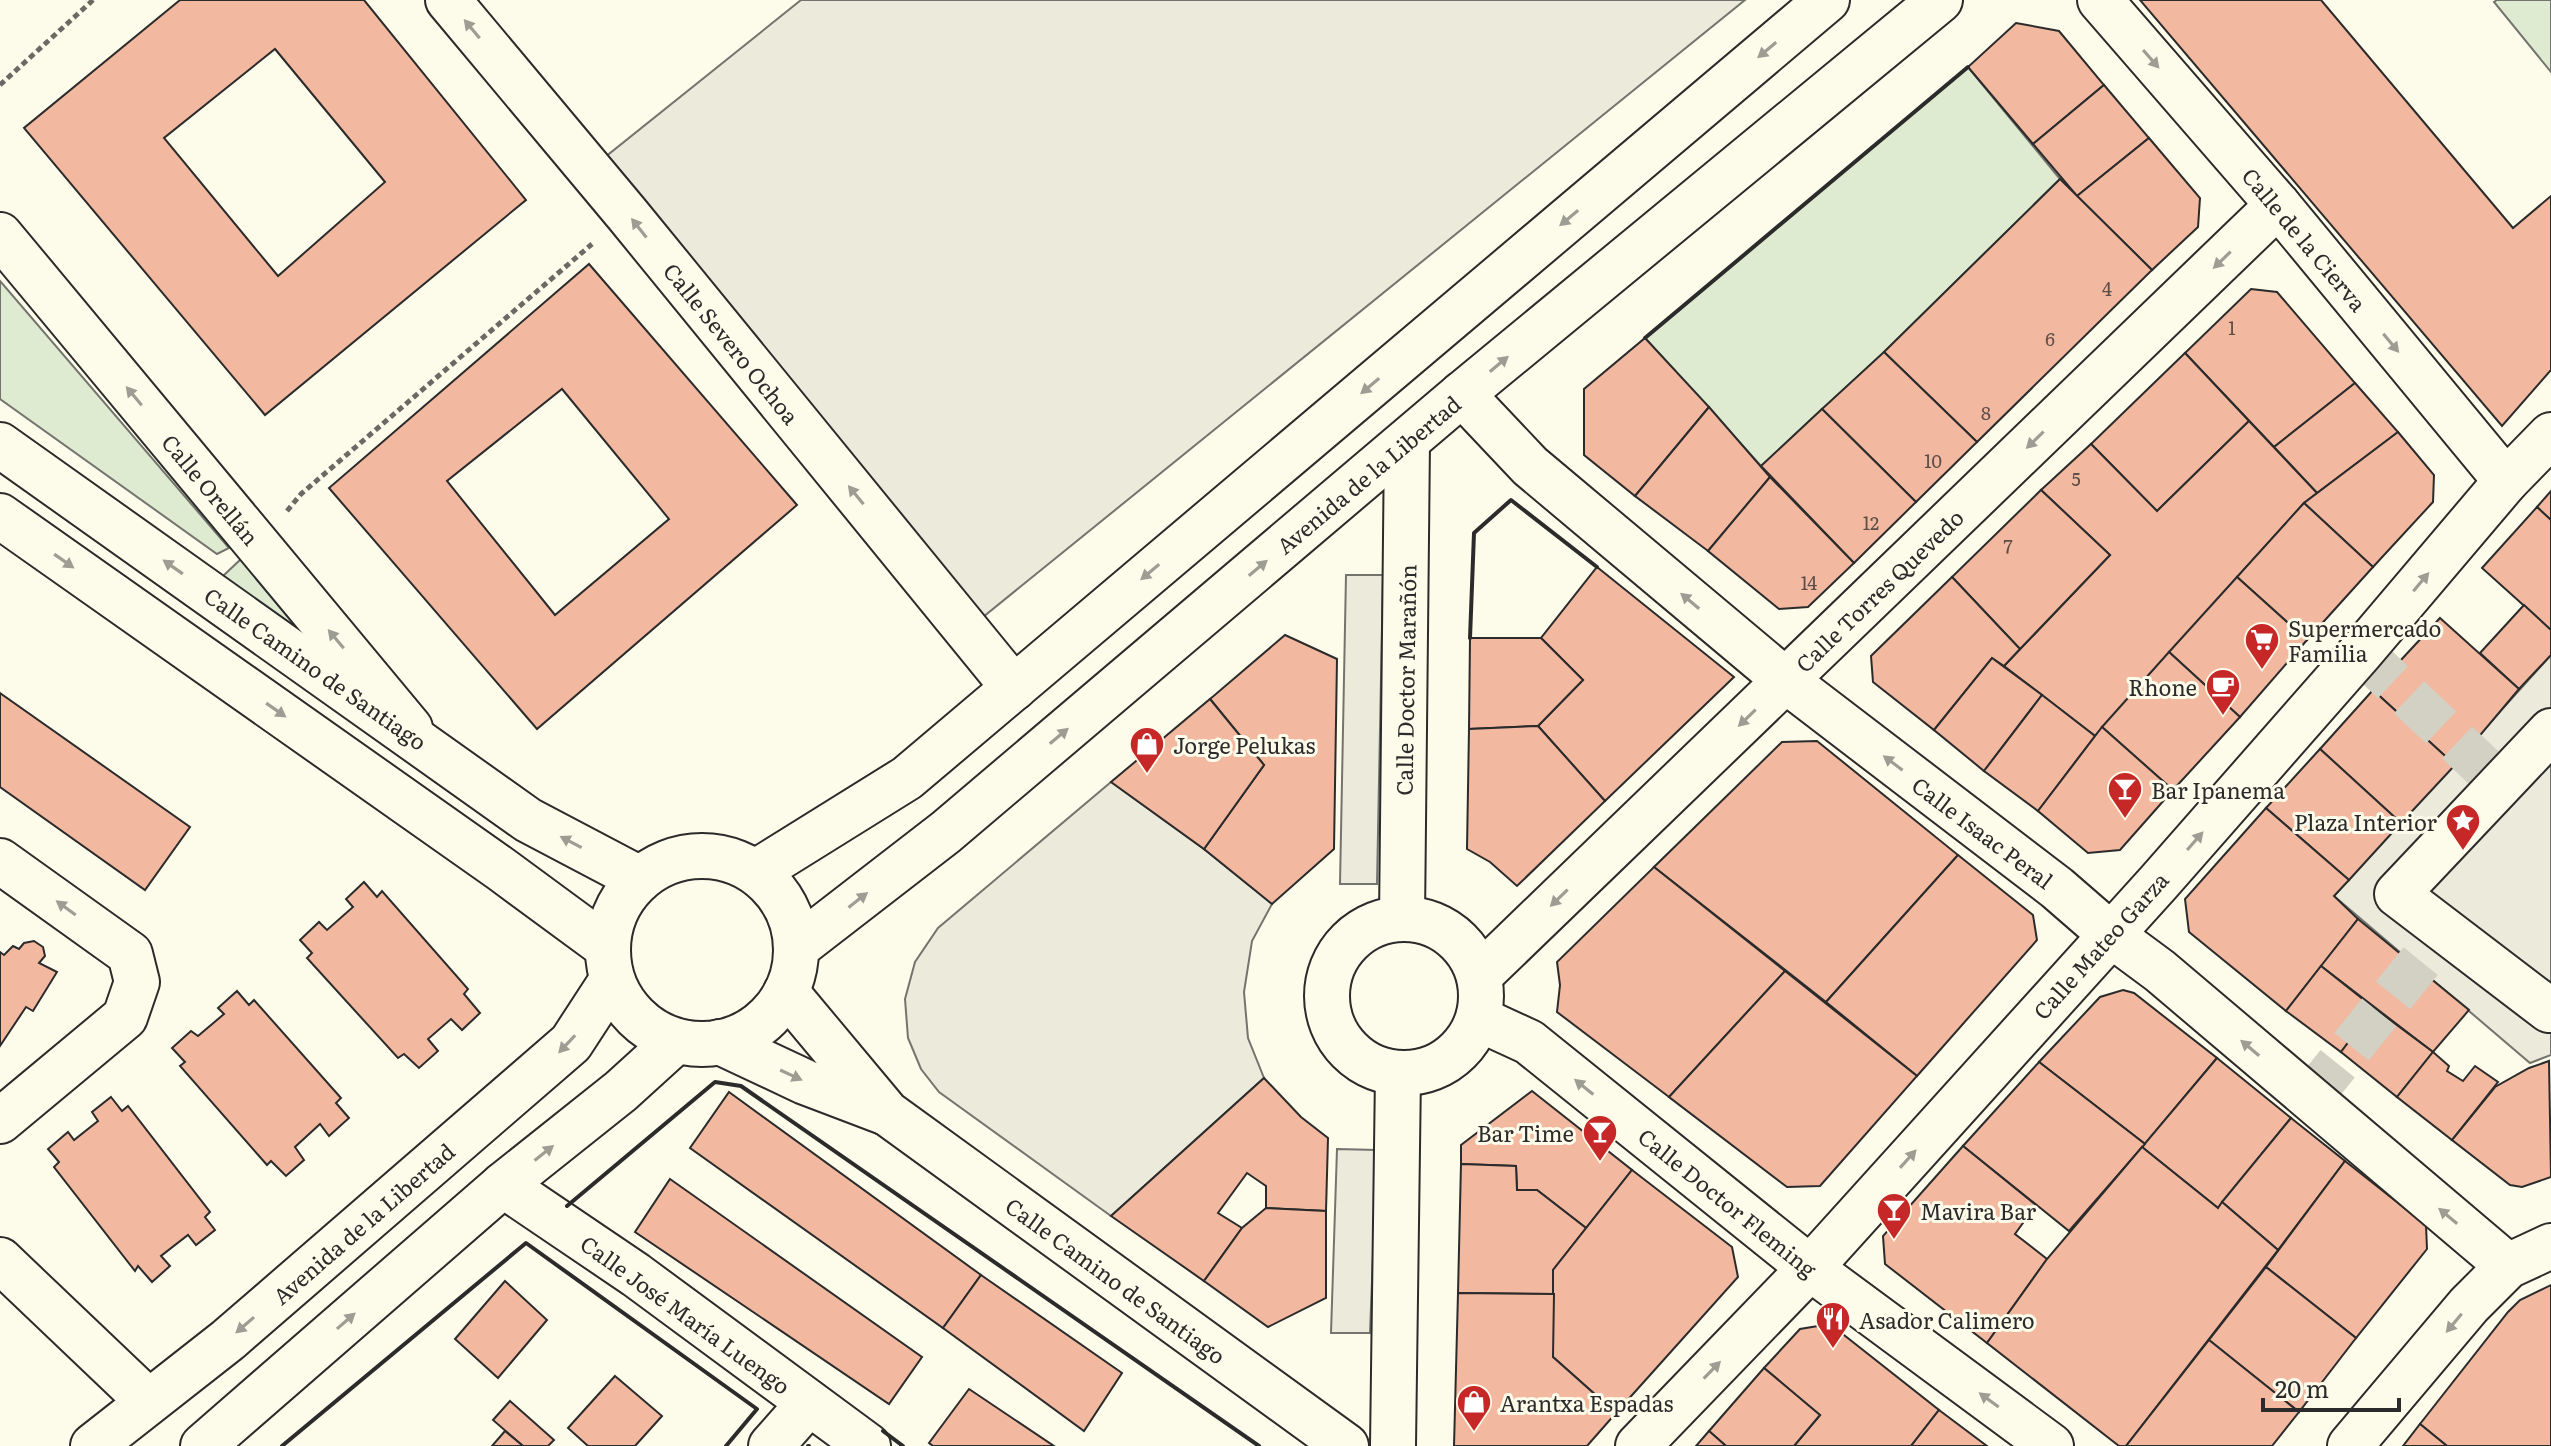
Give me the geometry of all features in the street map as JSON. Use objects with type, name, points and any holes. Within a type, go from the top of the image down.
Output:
[{"type":"street","name":"Calle Severo Ochoa","points":[[448,0],[1014,688]]},
{"type":"street","points":[[756,872],[907,778],[1827,0]]},
{"type":"street","name":"Avenida de la Libertad","points":[[796,948],[946,832],[1462,394],[1940,0]]},
{"type":"street","name":"Calle de la Cierva","points":[[2100,0],[2278,205],[2506,481]]},
{"type":"street","name":"Calle Torres Quevedo","points":[[1480,975],[2278,205]]},
{"type":"street","name":"Calle Orellán","points":[[0,235],[422,742]]},
{"type":"street","name":"Calle Isaac Peral","points":[[1462,394],[1530,466],[1785,680],[2057,888],[2110,934],[2160,971],[2508,1266]]},
{"type":"street","name":"Calle Mateo Garza","points":[[1638,1446],[1810,1268],[2361,652],[2506,481],[2551,435]]},
{"type":"street","name":"Calle Doctor Marañón","points":[[1402,919],[1407,442]]},
{"type":"street","name":"Calle Camino de Santiago","points":[[0,445],[528,820],[640,879]]},
{"type":"street","points":[[0,516],[501,869],[610,964],[633,1014],[652,1029],[676,1041],[720,1042],[754,1028],[769,1017],[786,992],[795,964],[792,921],[782,900],[756,872],[734,861],[698,856],[678,859],[640,879],[616,911],[610,926],[610,964]]},
{"type":"street","points":[[2551,731],[2397,894],[2551,1009]]},
{"type":"street","points":[[0,861],[130,954],[137,982],[125,1017],[0,1121]]},
{"type":"street","points":[[1423,920],[1442,928],[1458,940],[1471,956],[1480,975],[1482,997],[1479,1019],[1467,1042],[1448,1060],[1424,1071],[1398,1074],[1375,1068],[1354,1056],[1339,1038],[1329,1017],[1326,994],[1330,971],[1341,950],[1358,933],[1379,922],[1423,920]]},
{"type":"street","name":"Avenida de la Libertad","points":[[93,1446],[228,1340],[571,1043],[610,964]]},
{"type":"street","name":"Calle Camino de Santiago","points":[[786,992],[887,1113],[1340,1444]]},
{"type":"street","name":"Calle Doctor Fleming","points":[[1479,1019],[1529,1042],[1810,1268],[2051,1446]]},
{"type":"street","points":[[212,1443],[503,1185],[621,1091],[676,1041]]},
{"type":"street","name":"Calle Camino de Santiago","points":[[720,1042],[805,1082],[887,1113]]},
{"type":"street","points":[[1393,1446],[1398,1074]]},
{"type":"street","name":"Calle José María Luengo","points":[[503,1185],[636,1275],[868,1446]]},
{"type":"street","points":[[2350,1446],[2469,1305],[2508,1266],[2551,1246]]},
{"type":"street","points":[[0,1260],[148,1401]]},
{"type":"street","points":[[771,1446],[809,1403]]},
{"type":"path","points":[[0,85],[93,0]]},
{"type":"path","points":[[258,545],[301,494],[627,214]]},
{"type":"green space","points":[[2551,0],[2551,72],[2494,2]]},
{"type":"green space","points":[[1968,67],[2060,179],[1884,352],[1761,466],[1645,338]]},
{"type":"green space","points":[[0,281],[229,548],[217,554],[0,399]]},
{"type":"green space","points":[[241,559],[298,622],[292,627],[222,577]]},
{"type":"shaded area","points":[[801,0],[1745,0],[983,617],[599,162]]},
{"type":"shaded area","points":[[1346,575],[1383,575],[1377,884],[1340,884]]},
{"type":"shaded area","name":"Plaza Interior","points":[[2551,655],[2551,1055],[2530,1063],[2334,896]]},
{"type":"shaded area","points":[[1111,782],[1204,849],[1272,904],[1252,941],[1244,992],[1248,1038],[1264,1078],[1111,1216],[939,1092],[921,1069],[908,1038],[905,999],[915,962],[938,928]]},
{"type":"shaded area","points":[[1337,1149],[1377,1150],[1370,1333],[1331,1333]]},
{"type":"building","points":[[180,0],[364,0],[526,200],[265,415],[24,128]],"holes":[[[275,49],[385,182],[278,276],[164,138]]]},
{"type":"building","points":[[2140,0],[2321,0],[2513,228],[2551,196],[2551,370],[2502,426]]},
{"type":"building","points":[[2016,23],[2059,31],[2104,85],[2033,144],[1968,67]]},
{"type":"building","points":[[2104,85],[2149,138],[2077,196],[2033,144]]},
{"type":"building","points":[[2149,138],[2200,198],[2198,227],[2152,270],[2077,196]]},
{"type":"building","points":[[2060,179],[2152,270],[1977,442],[1884,352]]},
{"type":"building","points":[[589,264],[797,505],[537,729],[329,488]],"holes":[[[562,389],[669,519],[555,615],[447,481]]]},
{"type":"building","points":[[2251,289],[2277,292],[2355,383],[2274,447],[2185,353]]},
{"type":"building","points":[[1645,338],[1709,407],[1635,496],[1584,455],[1584,389]]},
{"type":"building","points":[[1884,352],[1977,442],[1916,502],[1822,409]]},
{"type":"building","points":[[2185,353],[2249,421],[2157,511],[2091,444]]},
{"type":"building","points":[[2355,383],[2398,432],[2317,493],[2274,447]]},
{"type":"building","points":[[1709,407],[1770,477],[1708,551],[1635,496]]},
{"type":"building","points":[[1822,409],[1916,502],[1854,563],[1761,466]]},
{"type":"building","points":[[2249,421],[2317,493],[2304,503],[2095,736],[2004,666],[2110,555],[2041,490],[2091,444],[2157,511]]},
{"type":"building","points":[[2398,432],[2434,475],[2433,502],[2373,567],[2304,503]]},
{"type":"building","points":[[1770,477],[1854,563],[1808,607],[1779,609],[1708,551]]},
{"type":"building","points":[[2041,490],[2110,555],[2020,649],[1952,577]]},
{"type":"building","points":[[2551,491],[2551,520],[2537,507]]},
{"type":"building","points":[[2304,503],[2373,567],[2307,640],[2237,577]]},
{"type":"building","points":[[2537,507],[2551,520],[2551,630],[2482,568]]},
{"type":"building","points":[[1597,567],[1734,677],[1605,801],[1538,726],[1583,680],[1541,638]]},
{"type":"building","points":[[1952,577],[2020,649],[2004,666],[1992,658],[1934,730],[1873,682],[1871,656]]},
{"type":"building","points":[[2237,577],[2307,640],[2240,717],[2169,652]]},
{"type":"building","points":[[2524,605],[2551,630],[2551,655],[2519,689],[2480,653]]},
{"type":"building","points":[[2440,618],[2519,689],[2455,765],[2373,690]]},
{"type":"building","points":[[1285,635],[1337,659],[1334,849],[1272,904],[1204,849],[1264,765],[1210,699]]},
{"type":"building","points":[[1470,638],[1541,638],[1583,680],[1538,726],[1469,729]]},
{"type":"building","points":[[2169,652],[2240,717],[2173,790],[2102,727]]},
{"type":"building","points":[[1992,658],[2042,695],[1984,771],[1934,730]]},
{"type":"building","points":[[2373,690],[2455,765],[2401,823],[2320,749]]},
{"type":"building","points":[[0,693],[190,827],[145,890],[0,787]]},
{"type":"building","points":[[2042,695],[2095,736],[2038,811],[1984,771]]},
{"type":"building","points":[[1210,699],[1264,765],[1204,849],[1111,782]]},
{"type":"building","points":[[1538,726],[1605,801],[1517,886],[1490,862],[1467,849],[1469,729]]},
{"type":"building","points":[[2102,727],[2173,790],[2120,850],[2088,853],[2038,811]]},
{"type":"building","points":[[1817,741],[1958,855],[1826,1002],[1654,867],[1782,742]]},
{"type":"building","points":[[2320,749],[2401,823],[2349,880],[2266,808]]},
{"type":"building","points":[[2266,808],[2349,880],[2334,896],[2358,919],[2286,1011],[2189,932],[2185,899]]},
{"type":"building","points":[[1958,855],[2033,915],[2037,940],[1917,1076],[1826,1002]]},
{"type":"building","points":[[1654,867],[1785,971],[1669,1097],[1557,1012],[1560,985],[1557,962]]},
{"type":"building","points":[[364,882],[377,897],[382,891],[468,989],[464,994],[480,1013],[462,1030],[451,1019],[428,1039],[438,1051],[419,1068],[404,1054],[398,1058],[307,958],[312,953],[300,940],[319,922],[327,930],[353,907],[346,899]]},
{"type":"building","points":[[2358,919],[2469,1010],[2433,1052],[2321,966]]},
{"type":"building","points":[[34,941],[43,947],[45,956],[39,963],[57,972],[33,1011],[26,1007],[0,1046],[0,952],[4,955],[13,946],[19,949],[24,943]]},
{"type":"building","points":[[2321,966],[2374,1008],[2341,1052],[2286,1011]]},
{"type":"building","points":[[1785,971],[1917,1076],[1820,1186],[1787,1187],[1669,1097]]},
{"type":"building","points":[[2123,990],[2134,993],[2217,1058],[2145,1144],[2039,1062],[2100,997]]},
{"type":"building","points":[[237,991],[249,1005],[254,1000],[341,1098],[336,1103],[349,1118],[329,1136],[320,1124],[295,1147],[304,1160],[286,1176],[271,1161],[267,1165],[180,1066],[185,1062],[172,1048],[191,1031],[198,1036],[224,1014],[218,1008]]},
{"type":"building","points":[[2374,1008],[2433,1052],[2397,1097],[2341,1052]]},
{"type":"building","points":[[2433,1052],[2449,1066],[2447,1071],[2463,1081],[2475,1066],[2498,1082],[2452,1140],[2397,1097]]},
{"type":"building","points":[[2217,1058],[2291,1118],[2218,1208],[2142,1147]]},
{"type":"building","points":[[2549,1061],[2551,1177],[2522,1187],[2510,1185],[2452,1140],[2495,1087]]},
{"type":"building","points":[[2039,1062],[2145,1144],[2069,1231],[1963,1146]]},
{"type":"building","points":[[1264,1078],[1301,1117],[1328,1138],[1326,1211],[1266,1208],[1266,1186],[1247,1173],[1218,1213],[1242,1228],[1204,1281],[1111,1216]]},
{"type":"building","points":[[1532,1091],[1632,1170],[1586,1228],[1537,1190],[1517,1190],[1516,1166],[1461,1164],[1461,1145]]},
{"type":"building","points":[[729,1092],[981,1275],[943,1328],[690,1148]]},
{"type":"building","points":[[111,1097],[122,1111],[128,1106],[210,1212],[205,1217],[215,1230],[196,1245],[188,1235],[161,1256],[170,1266],[152,1282],[138,1266],[135,1271],[54,1167],[59,1162],[48,1149],[68,1132],[74,1140],[98,1121],[92,1112]]},
{"type":"building","points":[[2291,1118],[2345,1161],[2278,1250],[2222,1202]]},
{"type":"building","points":[[1963,1146],[2036,1205],[2015,1234],[2047,1259],[1987,1343],[1885,1264],[1883,1236]]},
{"type":"building","points":[[2142,1147],[2218,1208],[2222,1202],[2278,1250],[2126,1446],[2119,1446],[1987,1343],[2047,1259]]},
{"type":"building","points":[[2345,1161],[2426,1225],[2427,1249],[2356,1338],[2266,1267]]},
{"type":"building","points":[[1461,1164],[1516,1166],[1517,1190],[1537,1190],[1586,1228],[1553,1270],[1554,1294],[1458,1293]]},
{"type":"building","points":[[1632,1170],[1732,1247],[1738,1277],[1616,1413],[1553,1357],[1553,1270]]},
{"type":"building","points":[[670,1179],[922,1357],[889,1404],[635,1232]]},
{"type":"building","points":[[1266,1208],[1326,1211],[1326,1298],[1268,1327],[1204,1281],[1242,1228]]},
{"type":"building","points":[[2266,1267],[2356,1338],[2299,1412],[2209,1340]]},
{"type":"building","points":[[981,1275],[1122,1373],[1084,1431],[943,1328]]},
{"type":"building","points":[[505,1281],[547,1320],[498,1378],[455,1339]]},
{"type":"building","points":[[2551,1285],[2551,1446],[2447,1446],[2420,1424],[2508,1312],[2520,1300]]},
{"type":"building","points":[[1458,1293],[1554,1294],[1553,1357],[1616,1413],[1587,1446],[1454,1446]]},
{"type":"building","points":[[1830,1324],[1939,1410],[1911,1446],[1794,1446],[1820,1415],[1764,1368],[1800,1329]]},
{"type":"building","points":[[2209,1340],[2299,1412],[2272,1446],[2126,1446]]},
{"type":"building","points":[[1764,1368],[1820,1415],[1794,1446],[1726,1446],[1709,1431]]},
{"type":"building","points":[[615,1376],[662,1416],[635,1446],[588,1446],[568,1428]]},
{"type":"building","points":[[969,1389],[1054,1446],[933,1446],[929,1443]]},
{"type":"building","points":[[510,1401],[554,1440],[548,1446],[523,1446],[493,1420]]},
{"type":"building","points":[[1939,1410],[1987,1446],[1911,1446]]},
{"type":"building","points":[[2420,1424],[2447,1446],[2403,1446]]},
{"type":"building","points":[[505,1431],[523,1446],[492,1446]]},
{"type":"building","points":[[1709,1431],[1726,1446],[1696,1446]]},
{"type":"tunnel","points":[[2361,652],[2500,783]]},
{"type":"tunnel","points":[[2310,1098],[2445,931]]},
{"type":"wall","points":[[1645,338],[1968,67]]},
{"type":"wall","points":[[1470,638],[1474,533],[1511,500],[1597,567]]},
{"type":"wall","points":[[567,1206],[715,1082],[741,1086],[1259,1446]]},
{"type":"wall","points":[[282,1446],[526,1243],[757,1409],[726,1446]]},
{"type":"wall","points":[[883,1431],[903,1446]]},
{"type":"place","name":"Supermercado Familia","points":[[2262,671]]},
{"type":"place","name":"Rhone","points":[[2223,717]]},
{"type":"place","name":"Jorge Pelukas","points":[[1147,775]]},
{"type":"place","name":"Bar Ipanema","points":[[2125,820]]},
{"type":"place","name":"Plaza Interior","points":[[2463,852]]},
{"type":"place","name":"Bar Time","points":[[1600,1163]]},
{"type":"place","name":"Mavira Bar","points":[[1894,1241]]},
{"type":"place","name":"Asador Calimero","points":[[1833,1350]]},
{"type":"place","name":"Arantxa Espadas","points":[[1474,1433]]}]
